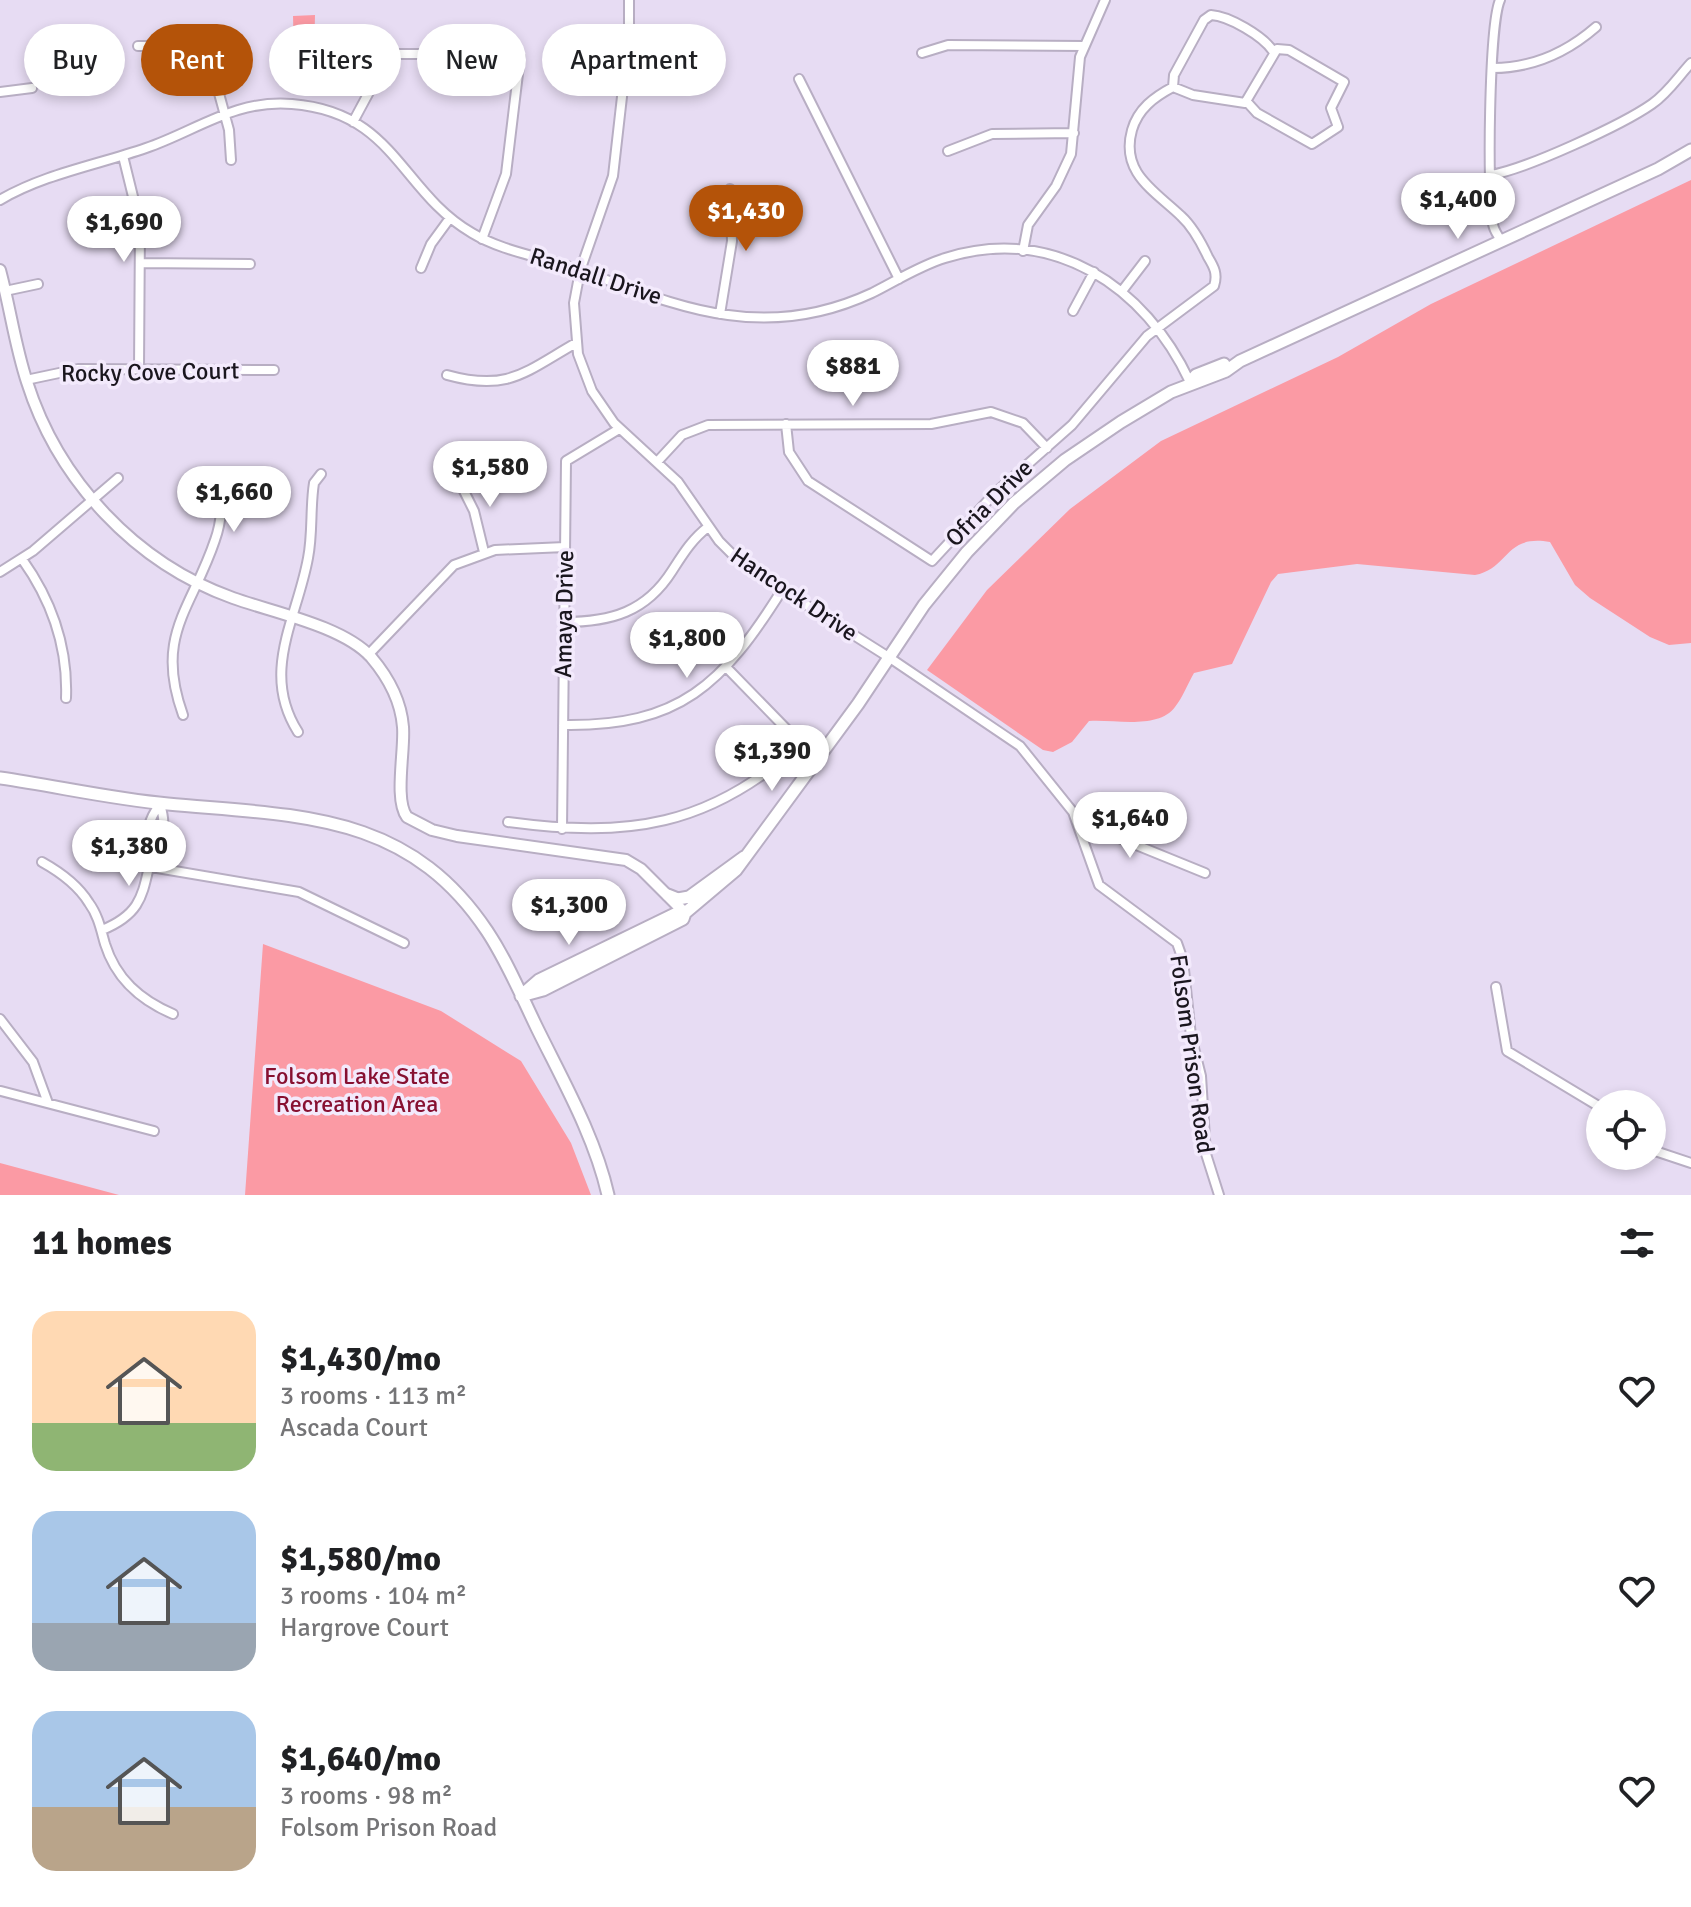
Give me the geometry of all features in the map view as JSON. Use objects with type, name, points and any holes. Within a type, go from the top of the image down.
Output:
[{"type":"main road","points":[[521,996],[592,967],[670,927],[718,888],[748,855],[945,578],[1014,503],[1093,440],[1190,382],[1201,382],[1240,361],[1658,169],[1691,150]]},
{"type":"main road","points":[[0,778],[160,804],[300,816],[375,835],[406,852],[461,899],[485,928],[584,1127],[608,1195]]},
{"type":"main road","points":[[668,895],[678,899],[689,897],[730,864],[748,855]]},
{"type":"street","name":"Hancock Drive","points":[[629,0],[629,24]]},
{"type":"street","points":[[1023,251],[1028,225],[1067,165],[1074,133],[1077,75],[1084,46],[1105,0]]},
{"type":"street","points":[[1500,0],[1494,18],[1491,175],[1493,223],[1501,241]]},
{"type":"street","points":[[1247,102],[1238,104],[1193,95],[1173,87],[1174,75],[1204,20],[1211,15],[1221,17],[1266,42],[1273,51]]},
{"type":"street","points":[[1493,68],[1545,59],[1572,45],[1596,27]]},
{"type":"street","points":[[922,53],[948,45],[1084,46]]},
{"type":"street","points":[[138,46],[206,46],[231,142],[231,160]]},
{"type":"street","points":[[1247,102],[1257,113],[1312,144],[1338,127],[1331,108],[1344,82],[1289,50],[1273,51]]},
{"type":"street","points":[[1247,102],[1273,51]]},
{"type":"street","points":[[353,122],[375,81],[383,54],[509,54],[520,57],[506,174],[482,239]]},
{"type":"street","points":[[1491,175],[1517,169],[1638,113],[1659,99],[1691,63]]},
{"type":"street","points":[[799,79],[899,279]]},
{"type":"street","name":"Ofria Drive","points":[[786,424],[789,452],[808,481],[932,561],[994,494],[1072,425],[1136,348],[1210,290],[1216,280],[1216,271],[1192,228],[1141,181],[1131,156],[1130,137],[1138,115],[1149,102],[1173,87]]},
{"type":"street","points":[[0,92],[24,89]]},
{"type":"street","name":"Hancock Drive","points":[[622,96],[610,193],[580,271],[574,303],[576,343],[592,391],[619,429],[678,482],[708,527],[743,565],[890,658]]},
{"type":"street","name":"Randall Drive","points":[[0,200],[37,183],[164,141],[223,112],[260,104],[294,104],[321,109],[353,122],[395,154],[450,218],[482,239],[720,314],[765,318],[809,314],[859,299],[953,256],[986,250],[1023,251],[1057,257],[1094,272],[1122,291],[1159,327],[1190,382]]},
{"type":"street","points":[[948,151],[992,134],[1074,133]]},
{"type":"street","points":[[123,156],[138,208],[139,369]]},
{"type":"street","points":[[720,314],[732,241],[730,189]]},
{"type":"street","points":[[421,268],[431,244],[450,218]]},
{"type":"street","points":[[1122,291],[1145,261]]},
{"type":"street","points":[[140,263],[250,264]]},
{"type":"street","points":[[0,270],[26,380],[55,447],[93,500],[144,549],[196,582],[337,635],[368,655],[389,683],[402,716],[401,802],[407,817],[432,830],[457,836],[616,857],[641,869],[685,913]]},
{"type":"street","points":[[1073,311],[1094,272]]},
{"type":"street","points":[[5,291],[38,284]]},
{"type":"street","points":[[447,375],[480,383],[501,382],[576,343]]},
{"type":"street","name":"Rocky Cove Court","points":[[26,380],[65,370],[274,370]]},
{"type":"street","points":[[657,462],[677,440],[701,427],[938,423],[991,412],[1023,423],[1047,448]]},
{"type":"street","name":"Amaya Drive","points":[[562,829],[566,461],[619,429]]},
{"type":"street","points":[[183,715],[173,674],[174,644],[179,619],[219,527],[222,473]]},
{"type":"street","points":[[298,732],[286,709],[279,674],[282,648],[309,554],[314,483],[321,474]]},
{"type":"street","points":[[0,572],[22,559],[118,478]]},
{"type":"street","points":[[459,481],[474,511],[484,552]]},
{"type":"street","points":[[564,622],[613,618],[644,603],[665,582],[692,541],[708,527]]},
{"type":"street","points":[[368,655],[438,578],[454,565],[484,552],[514,547],[565,547]]},
{"type":"street","points":[[22,559],[41,588],[56,622],[64,657],[66,698]]},
{"type":"street","points":[[563,725],[603,725],[650,715],[688,698],[727,668],[751,640],[782,590]]},
{"type":"street","name":"Folsom Prison Road","points":[[890,658],[1020,746],[1073,812],[1099,885],[1172,937],[1180,950],[1191,1036],[1203,1092],[1206,1154],[1219,1195]]},
{"type":"street","points":[[508,822],[562,829],[638,827],[703,808],[755,781],[801,744],[727,668]]},
{"type":"street","points":[[154,847],[149,836],[150,818],[160,804]]},
{"type":"street","points":[[102,930],[134,910],[146,889],[154,847],[161,839],[164,819],[160,804]]},
{"type":"street","name":"Folsom Prison Road","points":[[1073,812],[1119,838],[1205,873]]},
{"type":"street","points":[[42,862],[60,872],[82,893],[102,930],[114,965],[128,985],[148,1002],[173,1014]]},
{"type":"street","points":[[151,867],[299,892],[404,943]]},
{"type":"street","points":[[1496,987],[1507,1051],[1586,1099]]},
{"type":"street","points":[[0,1019],[33,1062],[48,1103]]},
{"type":"street","points":[[1,1091],[154,1131]]},
{"type":"street","points":[[1666,1155],[1691,1163]]},
{"type":"green space","points":[[315,15],[315,24],[293,24],[293,16]]},
{"type":"green space","points":[[1691,180],[1691,643],[1669,645],[1650,637],[1590,598],[1575,585],[1550,542],[1535,541],[1515,547],[1495,566],[1475,575],[1357,564],[1278,574],[1271,582],[1232,664],[1194,673],[1175,707],[1158,719],[1089,721],[1072,742],[1053,752],[1043,750],[927,670],[987,590],[1070,509],[1161,441],[1338,357],[1431,304]]},
{"type":"green space","name":"Folsom Lake State Recreation Area","points":[[263,944],[441,1011],[521,1061],[571,1143],[591,1195],[245,1195]]},
{"type":"green space","points":[[0,1163],[119,1195],[0,1195]]}]
